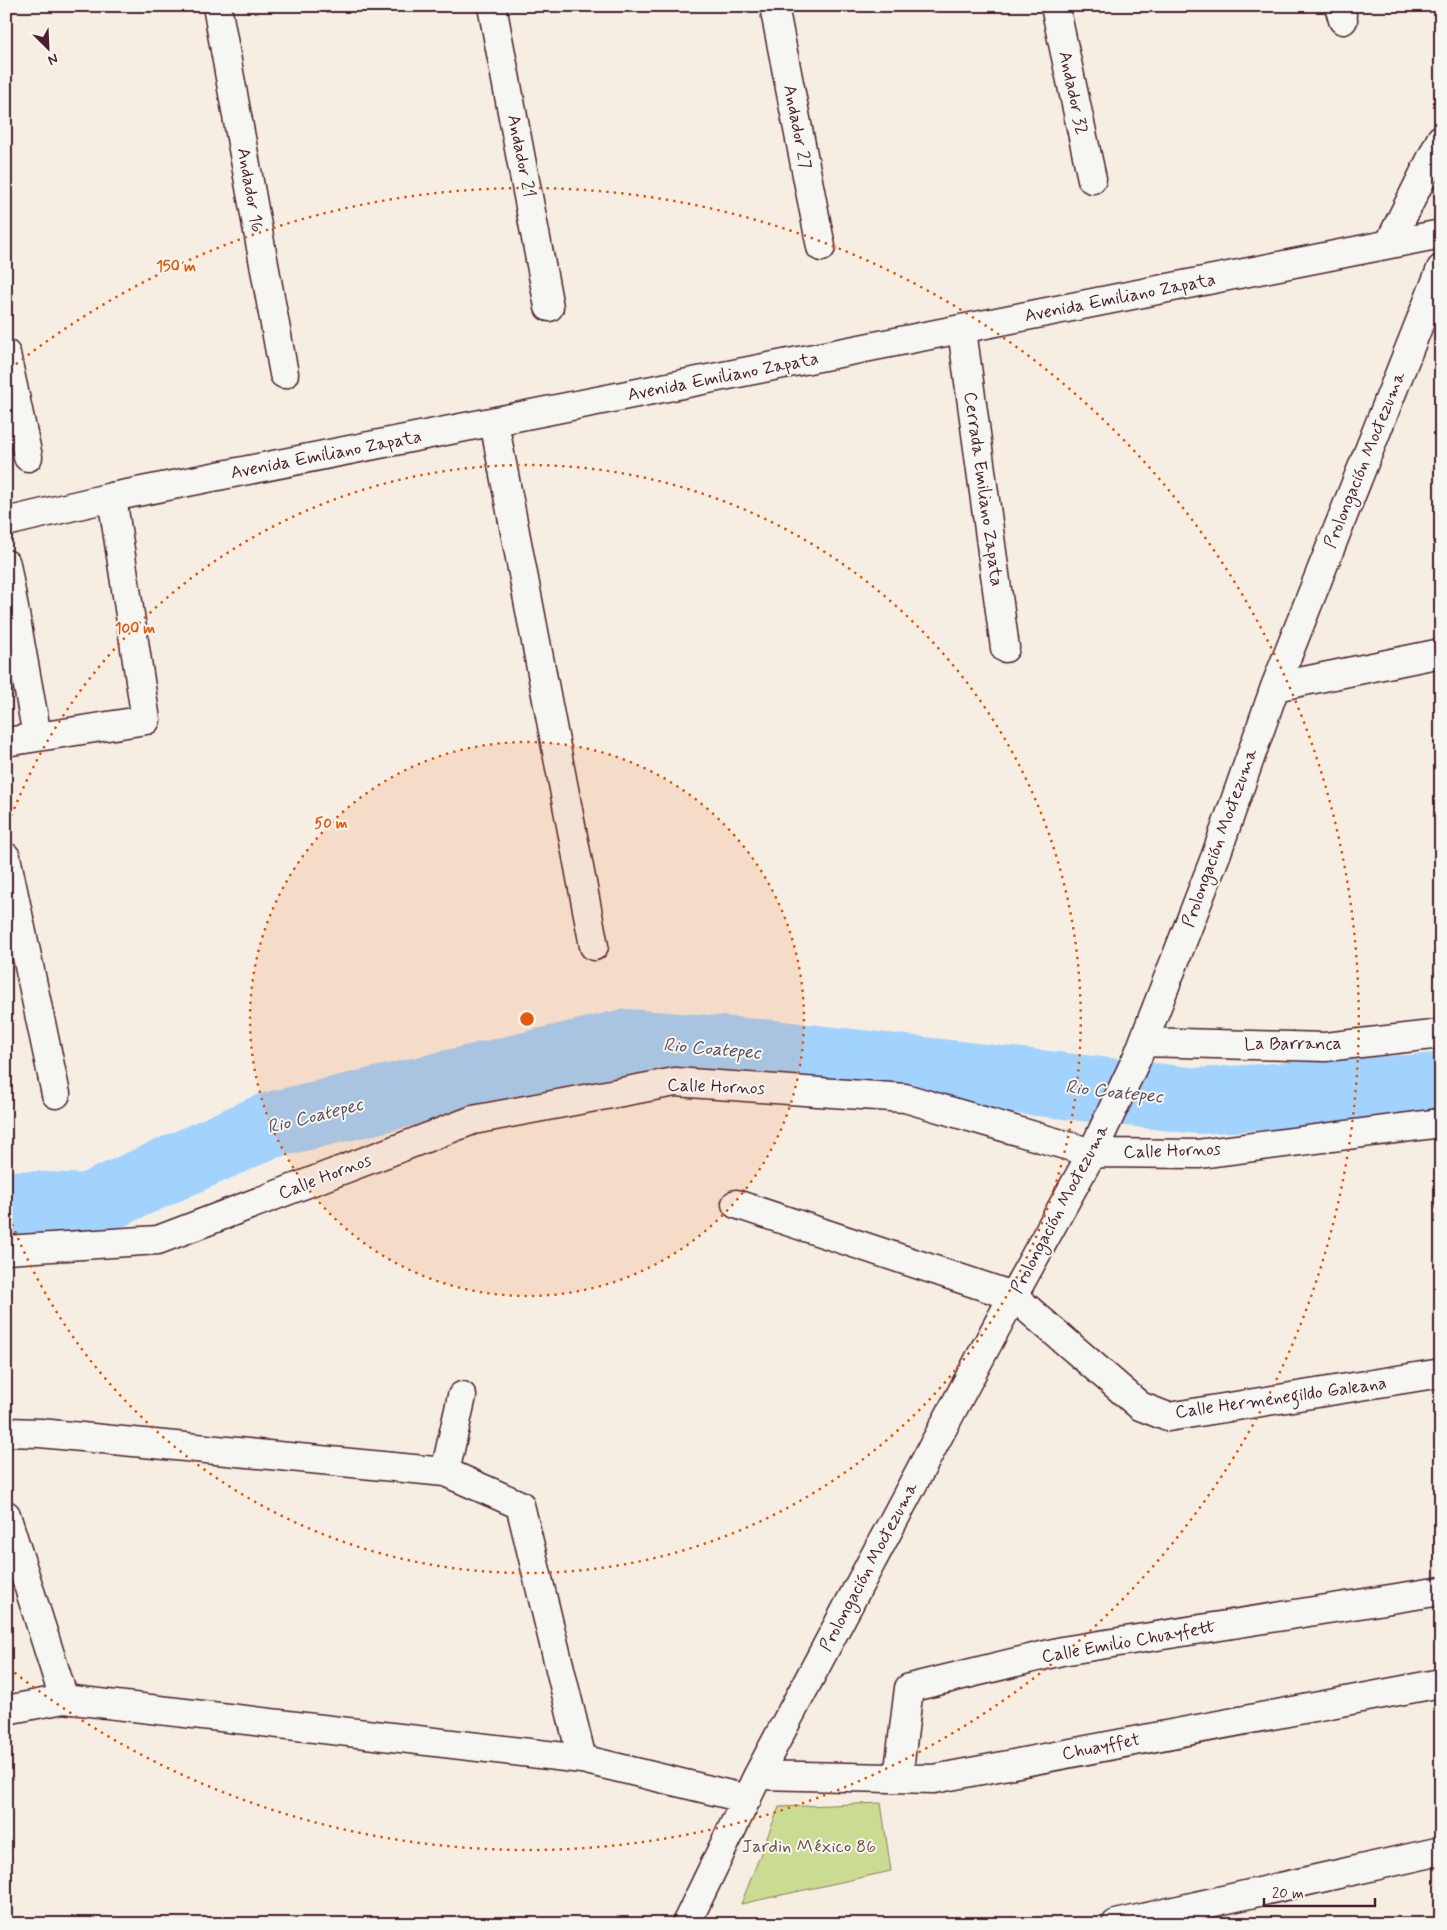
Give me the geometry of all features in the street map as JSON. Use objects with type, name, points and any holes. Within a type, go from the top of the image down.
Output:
[{"type":"street","name":"Andador 16","points":[[217,6],[284,374]]},
{"type":"street","name":"Andador 21","points":[[492,6],[549,307]]},
{"type":"street","name":"Andador 27","points":[[774,6],[821,248]]},
{"type":"street","name":"Andador 32","points":[[1055,6],[1092,179]]},
{"type":"street","points":[[1389,244],[1441,139]]},
{"type":"street","name":"Avenida Emiliano Zapata","points":[[6,522],[112,498],[1441,234]]},
{"type":"street","name":"Prolongación Moctezuma","points":[[686,1924],[758,1775],[1096,1144],[1140,1050],[1216,855],[1275,687],[1441,268]]},
{"type":"street","name":"Cerrada Emiliano Zapata","points":[[962,330],[1005,648]]},
{"type":"street","points":[[6,354],[28,457]]},
{"type":"street","points":[[494,422],[594,946]]},
{"type":"street","points":[[6,742],[146,720],[112,498]]},
{"type":"street","points":[[6,564],[36,736]]},
{"type":"street","points":[[1275,687],[1441,653]]},
{"type":"street","points":[[6,857],[56,1094]]},
{"type":"street","name":"La Barranca","points":[[1140,1050],[1325,1046],[1441,1034]]},
{"type":"street","name":"Calle Hornos","points":[[6,1250],[158,1240],[473,1120],[675,1082],[905,1098],[1096,1144],[1198,1154],[1441,1123]]},
{"type":"street","points":[[736,1204],[1013,1296]]},
{"type":"street","name":"Calle Hermenegildo Galeana","points":[[1013,1296],[1140,1406],[1168,1417],[1441,1373]]},
{"type":"street","points":[[445,1472],[462,1396]]},
{"type":"street","points":[[6,1432],[40,1433],[445,1472],[520,1505],[582,1759]]},
{"type":"street","points":[[6,1515],[64,1699]]},
{"type":"street","name":"Calle Emilio Chuayfett","points":[[898,1778],[909,1688],[1062,1651],[1441,1591]]},
{"type":"street","name":"Chuayffet","points":[[758,1775],[934,1779],[1441,1683]]},
{"type":"street","points":[[6,1710],[64,1699],[582,1759],[747,1799]]},
{"type":"street","points":[[1116,1924],[1441,1851]]},
{"type":"green space","name":"Jardin México 86","points":[[881,1803],[891,1871],[741,1904],[779,1807]]},
{"type":"waterway","name":"Rio Coatepec","points":[[6,1203],[86,1207],[267,1126],[626,1042],[772,1053],[1198,1101],[1441,1086]]}]
